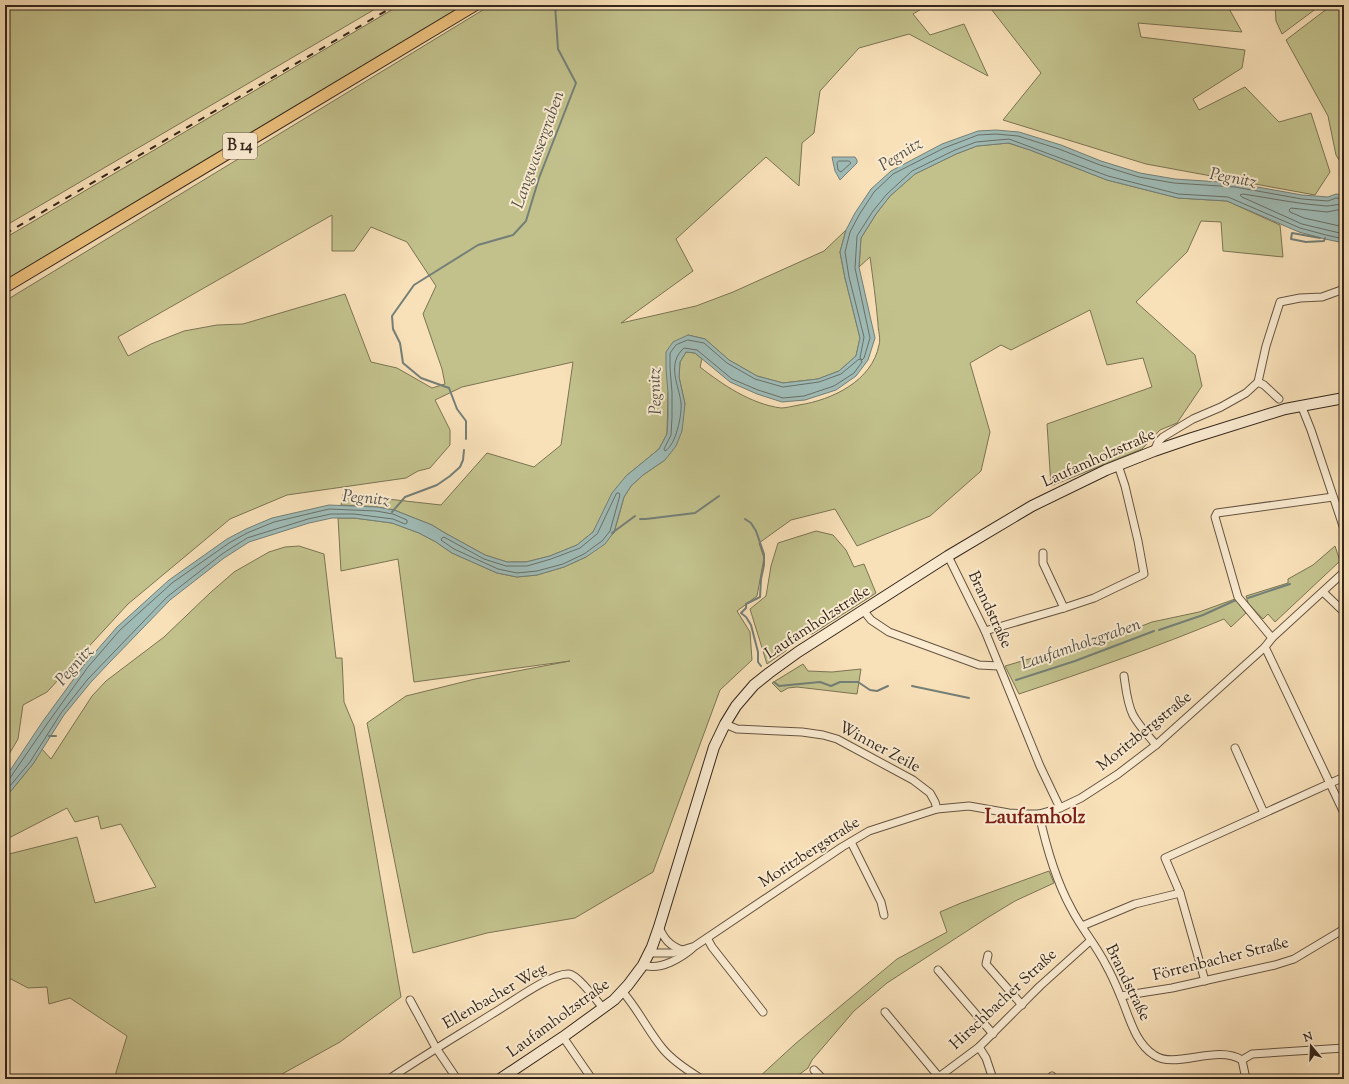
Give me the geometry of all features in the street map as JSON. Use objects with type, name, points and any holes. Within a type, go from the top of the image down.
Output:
[{"type":"main road","name":"B 14","points":[[5,287],[475,5]]},
{"type":"main road","name":"Laufamholzstraße","points":[[500,1079],[603,1008],[622,991],[642,965],[649,953],[659,927],[688,837],[711,757],[725,724],[745,696],[769,672],[948,556],[1048,498],[1089,477],[1154,451],[1236,423],[1300,405],[1344,398]]},
{"type":"street","points":[[1154,451],[1158,442],[1163,437],[1246,393],[1258,382],[1266,346],[1280,302],[1300,298],[1322,297],[1344,289]]},
{"type":"street","points":[[1258,382],[1264,385],[1280,399]]},
{"type":"street","points":[[1300,405],[1311,430],[1344,529]]},
{"type":"street","points":[[985,630],[1094,598],[1144,574],[1125,486],[1118,465]]},
{"type":"street","points":[[1272,638],[1238,597],[1215,517],[1217,513],[1221,511],[1333,497]]},
{"type":"street","points":[[1043,554],[1043,563],[1064,608]]},
{"type":"street","name":"Brandstraße","points":[[948,556],[985,630],[1040,766],[1060,808]]},
{"type":"street","name":"Moritzbergstraße","points":[[642,965],[653,966],[675,960],[689,952],[695,946],[869,831],[937,809],[969,806],[1009,813],[1040,814],[1060,808],[1081,798],[1118,774],[1156,745],[1265,647],[1272,638],[1344,572]]},
{"type":"street","points":[[1323,592],[1344,612]]},
{"type":"street","points":[[863,610],[871,620],[889,632],[979,665],[999,666]]},
{"type":"street","points":[[1265,647],[1344,813]]},
{"type":"street","points":[[1124,676],[1127,694],[1133,714],[1140,726],[1156,745]]},
{"type":"street","name":"Winner Zeile","points":[[725,724],[737,728],[812,733],[837,739],[918,784],[930,793],[937,809]]},
{"type":"street","points":[[1235,748],[1264,813]]},
{"type":"street","points":[[1205,981],[1180,893],[1165,858],[1344,777]]},
{"type":"street","name":"Brandstraße","points":[[1040,814],[1045,838],[1057,879],[1070,907],[1090,941],[1106,964],[1142,1044],[1153,1055],[1168,1060],[1224,1054],[1236,1056],[1242,1060]]},
{"type":"street","points":[[851,842],[881,902],[884,915]]},
{"type":"street","points":[[1082,926],[1135,904],[1180,893]]},
{"type":"street","points":[[659,927],[664,938],[670,944],[682,950]]},
{"type":"street","name":"Förrenbacher Straße","points":[[1121,996],[1172,988],[1275,965],[1294,959],[1344,929]]},
{"type":"street","points":[[707,938],[712,947],[763,1012]]},
{"type":"street","name":"Hirschbacher Straße","points":[[937,1078],[979,1047],[1040,986],[1090,941]]},
{"type":"street","name":"Moritzbergstraße","points":[[649,953],[667,953],[695,946]]},
{"type":"street","points":[[988,955],[986,964],[1022,1005]]},
{"type":"street","points":[[938,970],[993,1034]]},
{"type":"street","name":"Ellenbacher Weg","points":[[389,1079],[436,1048],[540,985],[564,974],[576,977],[603,1008]]},
{"type":"street","points":[[622,991],[664,1050],[676,1061],[700,1078]]},
{"type":"street","points":[[410,1000],[436,1048],[457,1079]]},
{"type":"street","points":[[885,1012],[937,1078]]},
{"type":"street","points":[[563,1037],[592,1079]]},
{"type":"street","points":[[979,1047],[986,1058],[993,1079]]},
{"type":"street","points":[[1243,1078],[1242,1060],[1252,1054],[1344,1048]]},
{"type":"street","points":[[814,1070],[822,1079]]},
{"type":"shaded area","points":[[5,5],[382,5],[5,226]]},
{"type":"shaded area","points":[[400,5],[464,5],[5,281],[5,238]]},
{"type":"shaded area","points":[[491,5],[928,5],[913,14],[930,35],[964,24],[988,76],[909,34],[859,48],[820,91],[814,133],[802,143],[799,186],[766,157],[676,239],[693,271],[621,323],[696,306],[733,292],[824,251],[846,230],[840,252],[860,338],[856,356],[839,371],[818,379],[783,383],[757,376],[729,360],[705,339],[688,335],[668,393],[667,434],[659,449],[626,476],[593,532],[577,545],[550,556],[526,562],[507,562],[485,555],[432,525],[394,510],[377,507],[341,505],[343,494],[441,505],[487,453],[534,467],[561,445],[573,362],[462,387],[435,400],[450,430],[450,445],[430,468],[418,471],[406,478],[287,495],[230,519],[128,604],[47,692],[23,705],[18,739],[5,761],[5,301]],"holes":[[[332,215],[332,251],[354,251],[371,227],[407,242],[436,286],[423,314],[442,369],[445,384],[432,388],[397,368],[371,362],[345,294],[243,324],[217,325],[184,331],[151,344],[128,356],[118,337]]]},
{"type":"shaded area","points":[[988,5],[1227,5],[1242,32],[1138,23],[1141,37],[1245,50],[1242,68],[1193,99],[1199,110],[1245,87],[1279,122],[1311,113],[1330,172],[1315,195],[1146,164],[1003,120],[1041,73]]},
{"type":"shaded area","points":[[1275,5],[1321,5],[1282,34],[1276,21]]},
{"type":"shaded area","points":[[1332,5],[1344,5],[1344,168],[1336,155],[1328,116],[1286,40]]},
{"type":"shaded area","points":[[1008,143],[1107,180],[1178,198],[1227,201],[1280,225],[1283,257],[1223,251],[1221,222],[1201,221],[1187,252],[1136,302],[1195,355],[1202,386],[1177,423],[1160,430],[1142,449],[1051,486],[1047,424],[1152,387],[1143,358],[1107,365],[1090,310],[1011,350],[1001,345],[970,363],[990,432],[981,471],[930,516],[857,546],[835,509],[791,520],[759,543],[764,558],[757,596],[737,611],[750,632],[752,660],[720,690],[653,872],[575,918],[487,933],[413,953],[367,723],[406,696],[475,679],[570,661],[414,682],[398,559],[341,571],[338,518],[354,518],[392,523],[419,533],[452,553],[497,573],[517,577],[537,575],[564,567],[586,557],[614,533],[624,497],[631,486],[643,475],[665,460],[685,404],[679,377],[680,362],[686,352],[695,353],[702,359],[700,367],[728,387],[748,398],[770,406],[783,408],[812,402],[824,399],[849,387],[868,369],[875,358],[880,343],[870,257],[859,267],[861,238],[876,214],[890,196],[915,174],[956,154],[977,146]]},
{"type":"shaded area","points":[[816,531],[833,535],[846,550],[854,567],[864,564],[876,593],[812,634],[804,633],[785,645],[787,650],[767,664],[750,609],[766,596],[771,566],[778,543]]},
{"type":"shaded area","points":[[299,546],[324,554],[336,658],[342,658],[344,702],[354,726],[401,997],[340,1042],[273,1079],[114,1079],[127,1036],[70,998],[49,1004],[47,987],[28,988],[11,979],[5,980],[5,857],[9,854],[77,837],[95,903],[156,887],[121,824],[101,829],[98,816],[75,822],[67,808],[5,840],[5,798],[33,764],[42,749],[51,759],[92,696],[106,681],[164,637],[234,572],[269,552],[285,547]]},
{"type":"shaded area","points":[[1335,546],[1340,561],[1275,622],[1268,614],[1263,619],[1248,603],[1246,596],[1288,583],[1288,579],[1313,565]]},
{"type":"shaded area","points":[[1235,599],[1246,613],[1231,627],[1224,619],[1071,677],[1019,694],[1005,666],[1077,645],[1090,646],[1152,622],[1199,612]]},
{"type":"shaded area","points":[[803,664],[808,671],[832,672],[861,669],[857,694],[797,687],[788,688],[781,692],[772,683]]},
{"type":"shaded area","points":[[1049,871],[1054,883],[1015,901],[887,983],[854,1011],[812,1060],[808,1068],[793,1079],[757,1079],[795,1044],[897,959],[947,932],[940,912]]},
{"type":"water","points":[[996,130],[1019,132],[1140,173],[1175,179],[1235,183],[1302,195],[1328,197],[1336,194],[1344,195],[1344,243],[1299,232],[1227,201],[1178,198],[1107,180],[1009,143],[977,146],[956,154],[915,174],[890,196],[876,214],[861,238],[859,267],[875,338],[868,360],[856,376],[836,390],[805,400],[782,402],[757,394],[730,382],[695,353],[686,352],[680,362],[679,377],[685,404],[682,431],[676,446],[665,460],[643,475],[631,486],[624,497],[614,532],[605,544],[586,557],[564,567],[537,575],[517,577],[497,573],[452,553],[419,533],[392,523],[354,518],[332,518],[309,523],[249,542],[224,558],[170,600],[108,664],[64,715],[33,764],[5,798],[5,778],[43,721],[84,665],[117,627],[169,580],[227,539],[246,529],[272,518],[329,505],[377,507],[394,510],[432,525],[485,555],[507,562],[526,562],[550,556],[577,545],[593,532],[612,493],[626,476],[659,449],[667,434],[668,393],[666,352],[673,342],[688,335],[705,339],[729,360],[757,376],[783,383],[818,379],[839,371],[856,356],[860,338],[840,252],[846,230],[855,213],[871,189],[891,171],[942,144],[978,131]]},
{"type":"water","points":[[832,157],[855,157],[857,163],[840,180],[835,171]]},
{"type":"waterway","name":"Langwassergraben","points":[[466,439],[466,421],[457,409],[449,388],[421,378],[403,363],[400,343],[393,329],[392,316],[414,285],[478,245],[513,235],[526,221],[539,178],[576,83],[558,49],[555,5]]},
{"type":"waterway","points":[[1320,238],[1292,233],[1291,239],[1306,242],[1324,241],[1325,238]]},
{"type":"waterway","name":"Langwassergraben","points":[[392,512],[405,497],[437,485],[450,476],[460,467],[463,460],[464,450]]},
{"type":"waterway","name":"Laufamholzgraben","points":[[640,519],[695,513],[719,496]]},
{"type":"waterway","name":"Laufamholzgraben","points":[[612,533],[635,516]]},
{"type":"waterway","name":"Laufamholzgraben","points":[[745,519],[751,523],[756,531],[764,554],[760,597],[746,604],[746,608],[741,613],[746,617],[751,625],[758,652],[758,662],[761,666]]},
{"type":"waterway","name":"Laufamholzgraben","points":[[1248,598],[1290,584]]},
{"type":"waterway","name":"Laufamholzgraben","points":[[1159,630],[1203,615],[1236,600]]},
{"type":"waterway","name":"Laufamholzgraben","points":[[1016,680],[1075,661],[1154,631]]},
{"type":"waterway","name":"Laufamholzgraben","points":[[774,682],[779,686],[820,682],[831,686],[840,682],[858,682],[870,690],[877,691],[888,686]]},
{"type":"waterway","name":"Laufamholzgraben","points":[[912,686],[969,698]]},
{"type":"waterway","points":[[49,736],[56,736]]},
{"type":"railway","points":[[5,234],[396,5]]},
{"type":"district","name":"Laufamholz","points":[[1035,818]]},
{"type":"water label","name":"Pegnitz","points":[[901,155]]},
{"type":"water label","name":"Pegnitz","points":[[1233,179]]},
{"type":"water label","name":"Pegnitz","points":[[656,391]]},
{"type":"water label","name":"Pegnitz","points":[[366,499]]},
{"type":"water label","name":"Pegnitz","points":[[75,666]]}]
